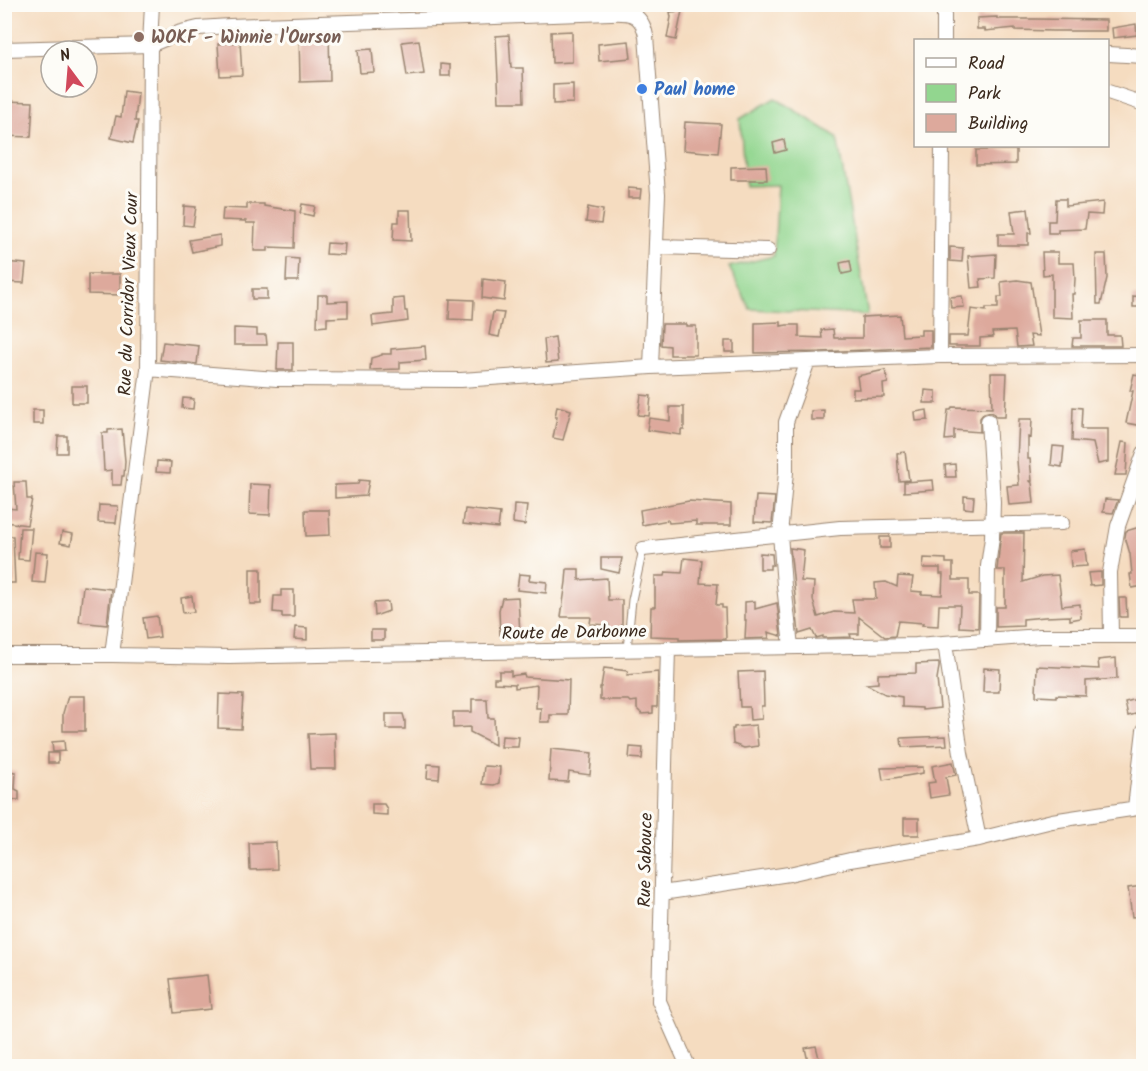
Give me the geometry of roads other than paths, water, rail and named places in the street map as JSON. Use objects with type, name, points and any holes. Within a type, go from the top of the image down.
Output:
[{"type":"street","name":"Rue du Corridor Vieux Cour","points":[[112,655],[148,369],[152,4]]},
{"type":"street","points":[[944,4],[944,39]]},
{"type":"street","points":[[4,49],[150,45],[181,32],[198,28],[230,26],[625,12],[634,15],[643,24],[646,36],[658,194],[651,367]]},
{"type":"street","points":[[1109,54],[1143,56]]},
{"type":"street","points":[[1109,93],[1143,104]]},
{"type":"street","points":[[940,356],[942,147]]},
{"type":"street","points":[[656,247],[768,250]]},
{"type":"street","points":[[148,369],[278,379],[461,380],[651,367],[940,356],[1143,355]]},
{"type":"street","points":[[791,646],[780,534],[786,472],[786,422],[808,361]]},
{"type":"street","points":[[987,421],[993,501],[992,538],[988,566],[987,640]]},
{"type":"street","points":[[1111,636],[1110,572],[1118,526],[1143,453]]},
{"type":"street","points":[[643,549],[840,528],[1062,523]]},
{"type":"street","name":"Route de Darbonne","points":[[4,655],[229,657],[916,645],[1040,636],[1143,636]]},
{"type":"street","points":[[945,643],[961,753],[979,839]]},
{"type":"street","name":"Rue Sabouce","points":[[668,648],[659,1001],[688,1066]]},
{"type":"street","points":[[662,893],[789,874],[850,860],[979,839],[1052,821],[1139,808],[1143,730]]},
{"type":"lane","points":[[627,649],[632,600],[643,549]]},
{"type":"place","name":"WOKF - Winnie l'Ourson","points":[[139,37]]},
{"type":"place","name":"Paul home","points":[[642,89]]}]
